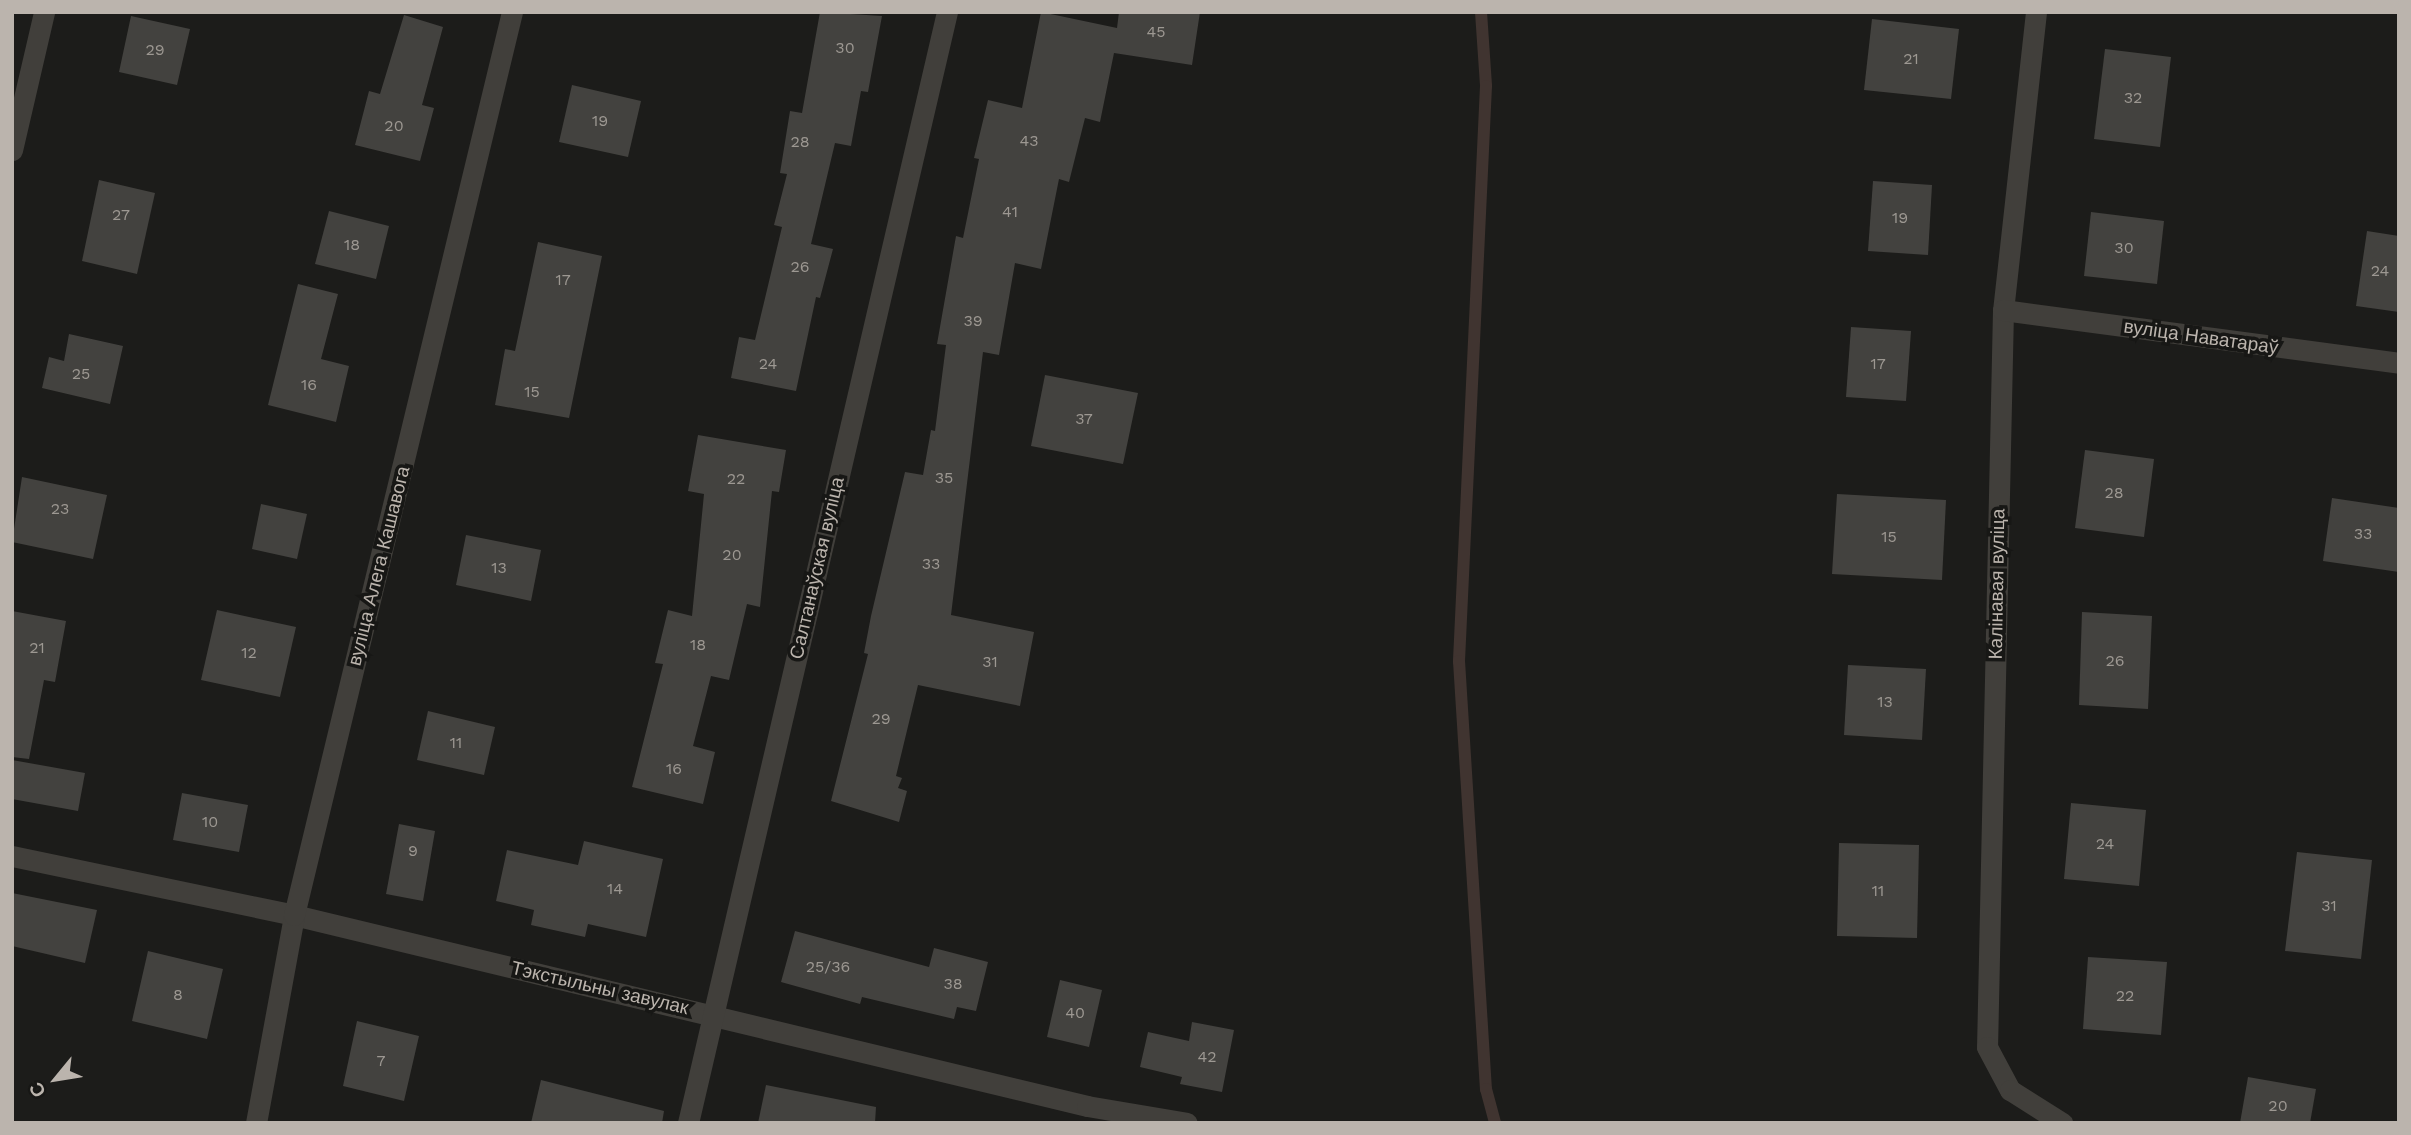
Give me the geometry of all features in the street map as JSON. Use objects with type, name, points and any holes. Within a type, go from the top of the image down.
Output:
[{"type":"street","points":[[12,150],[44,12]]},
{"type":"street","name":"вуліца Алега Кашавога","points":[[256,1123],[294,915],[512,12]]},
{"type":"street","name":"Салтанаўская вуліца","points":[[688,1123],[947,12]]},
{"type":"street","name":"Калінавая вуліца","points":[[2036,12],[2003,310],[1987,1047],[2010,1090],[2062,1123]]},
{"type":"street","name":"вуліца Наватараў","points":[[2003,310],[2399,363]]},
{"type":"street","name":"Тэкстыльны завулак","points":[[12,856],[294,915],[713,1016],[1085,1114],[1187,1123]]},
{"type":"building","points":[[820,12],[882,16],[868,92],[861,91],[851,146],[835,143],[811,244],[833,249],[820,298],[816,297],[796,391],[731,378],[739,337],[755,340],[782,227],[774,225],[787,174],[780,173],[790,111],[802,113]]},
{"type":"building","points":[[1041,12],[1117,28],[1119,12],[1200,12],[1192,65],[1114,53],[1100,122],[1085,118],[1069,182],[1059,179],[1041,269],[1015,263],[999,355],[983,352],[951,615],[1034,632],[1020,706],[918,685],[896,776],[902,778],[898,788],[907,791],[899,822],[831,801],[868,654],[864,653],[871,616],[905,472],[923,475],[931,430],[935,431],[946,345],[937,344],[956,236],[963,238],[979,159],[974,158],[988,100],[1022,108]]},
{"type":"building","points":[[404,15],[443,27],[422,105],[434,108],[420,161],[355,145],[369,91],[380,94]]},
{"type":"building","points":[[131,16],[190,29],[177,85],[119,72]]},
{"type":"building","points":[[1872,19],[1959,29],[1951,99],[1864,90]]},
{"type":"building","points":[[2105,49],[2171,57],[2160,147],[2094,139]]},
{"type":"building","points":[[572,85],[641,101],[628,157],[559,142]]},
{"type":"building","points":[[99,180],[155,193],[137,274],[82,261]]},
{"type":"building","points":[[1873,181],[1932,185],[1928,255],[1868,251]]},
{"type":"building","points":[[329,211],[389,226],[376,279],[315,264]]},
{"type":"building","points":[[2091,212],[2164,221],[2157,284],[2084,276]]},
{"type":"building","points":[[2367,231],[2399,236],[2399,312],[2356,306]]},
{"type":"building","points":[[538,242],[602,256],[569,418],[495,405],[505,349],[515,351]]},
{"type":"building","points":[[298,284],[338,294],[321,359],[349,366],[336,422],[268,405]]},
{"type":"building","points":[[1851,327],[1911,331],[1906,401],[1846,397]]},
{"type":"building","points":[[69,334],[123,346],[110,404],[42,388],[49,357],[64,361]]},
{"type":"building","points":[[1045,375],[1138,393],[1123,464],[1031,446]]},
{"type":"building","points":[[698,435],[786,450],[779,492],[772,491],[760,607],[747,604],[729,680],[711,676],[693,746],[715,752],[703,804],[632,787],[663,664],[655,663],[668,610],[692,616],[704,494],[688,491]]},
{"type":"building","points":[[2085,450],[2154,459],[2144,537],[2075,528]]},
{"type":"building","points":[[22,477],[107,495],[93,559],[12,542]]},
{"type":"building","points":[[1837,494],[1946,500],[1942,580],[1832,574]]},
{"type":"building","points":[[2332,498],[2399,508],[2399,572],[2323,561]]},
{"type":"building","points":[[261,504],[307,514],[297,559],[252,549]]},
{"type":"building","points":[[466,535],[541,550],[531,601],[456,585]]},
{"type":"building","points":[[217,610],[296,627],[280,697],[201,680]]},
{"type":"building","points":[[12,611],[66,621],[55,682],[44,680],[29,759],[12,757]]},
{"type":"building","points":[[2082,612],[2152,616],[2148,709],[2079,705]]},
{"type":"building","points":[[1848,665],[1926,669],[1922,740],[1844,735]]},
{"type":"building","points":[[428,711],[495,727],[484,775],[417,760]]},
{"type":"building","points":[[12,760],[85,773],[78,811],[12,799]]},
{"type":"building","points":[[182,793],[248,805],[239,852],[173,840]]},
{"type":"building","points":[[2071,803],[2146,810],[2139,886],[2064,879]]},
{"type":"building","points":[[399,824],[435,831],[423,901],[386,894]]},
{"type":"building","points":[[584,841],[663,859],[646,937],[588,924],[585,937],[531,925],[534,910],[496,901],[507,850],[578,865]]},
{"type":"building","points":[[1839,843],[1919,845],[1917,938],[1837,936]]},
{"type":"building","points":[[2297,852],[2372,860],[2361,959],[2285,951]]},
{"type":"building","points":[[12,893],[97,910],[85,963],[12,946]]},
{"type":"building","points":[[795,931],[929,967],[934,948],[988,962],[976,1011],[957,1007],[954,1019],[862,997],[860,1004],[781,982]]},
{"type":"building","points":[[148,951],[223,969],[207,1039],[132,1021]]},
{"type":"building","points":[[2088,957],[2167,962],[2161,1035],[2083,1029]]},
{"type":"building","points":[[1060,980],[1102,990],[1089,1047],[1047,1037]]},
{"type":"building","points":[[357,1021],[419,1036],[404,1101],[343,1086]]},
{"type":"building","points":[[1192,1022],[1234,1030],[1222,1092],[1180,1084],[1182,1077],[1140,1067],[1148,1032],[1189,1041]]},
{"type":"building","points":[[2248,1077],[2316,1089],[2310,1123],[2240,1123]]},
{"type":"building","points":[[541,1080],[664,1111],[662,1123],[531,1123]]},
{"type":"building","points":[[766,1085],[876,1107],[875,1123],[758,1123]]},
{"type":"waterway","points":[[1481,12],[1486,86],[1459,661],[1486,1089],[1495,1123]]}]
